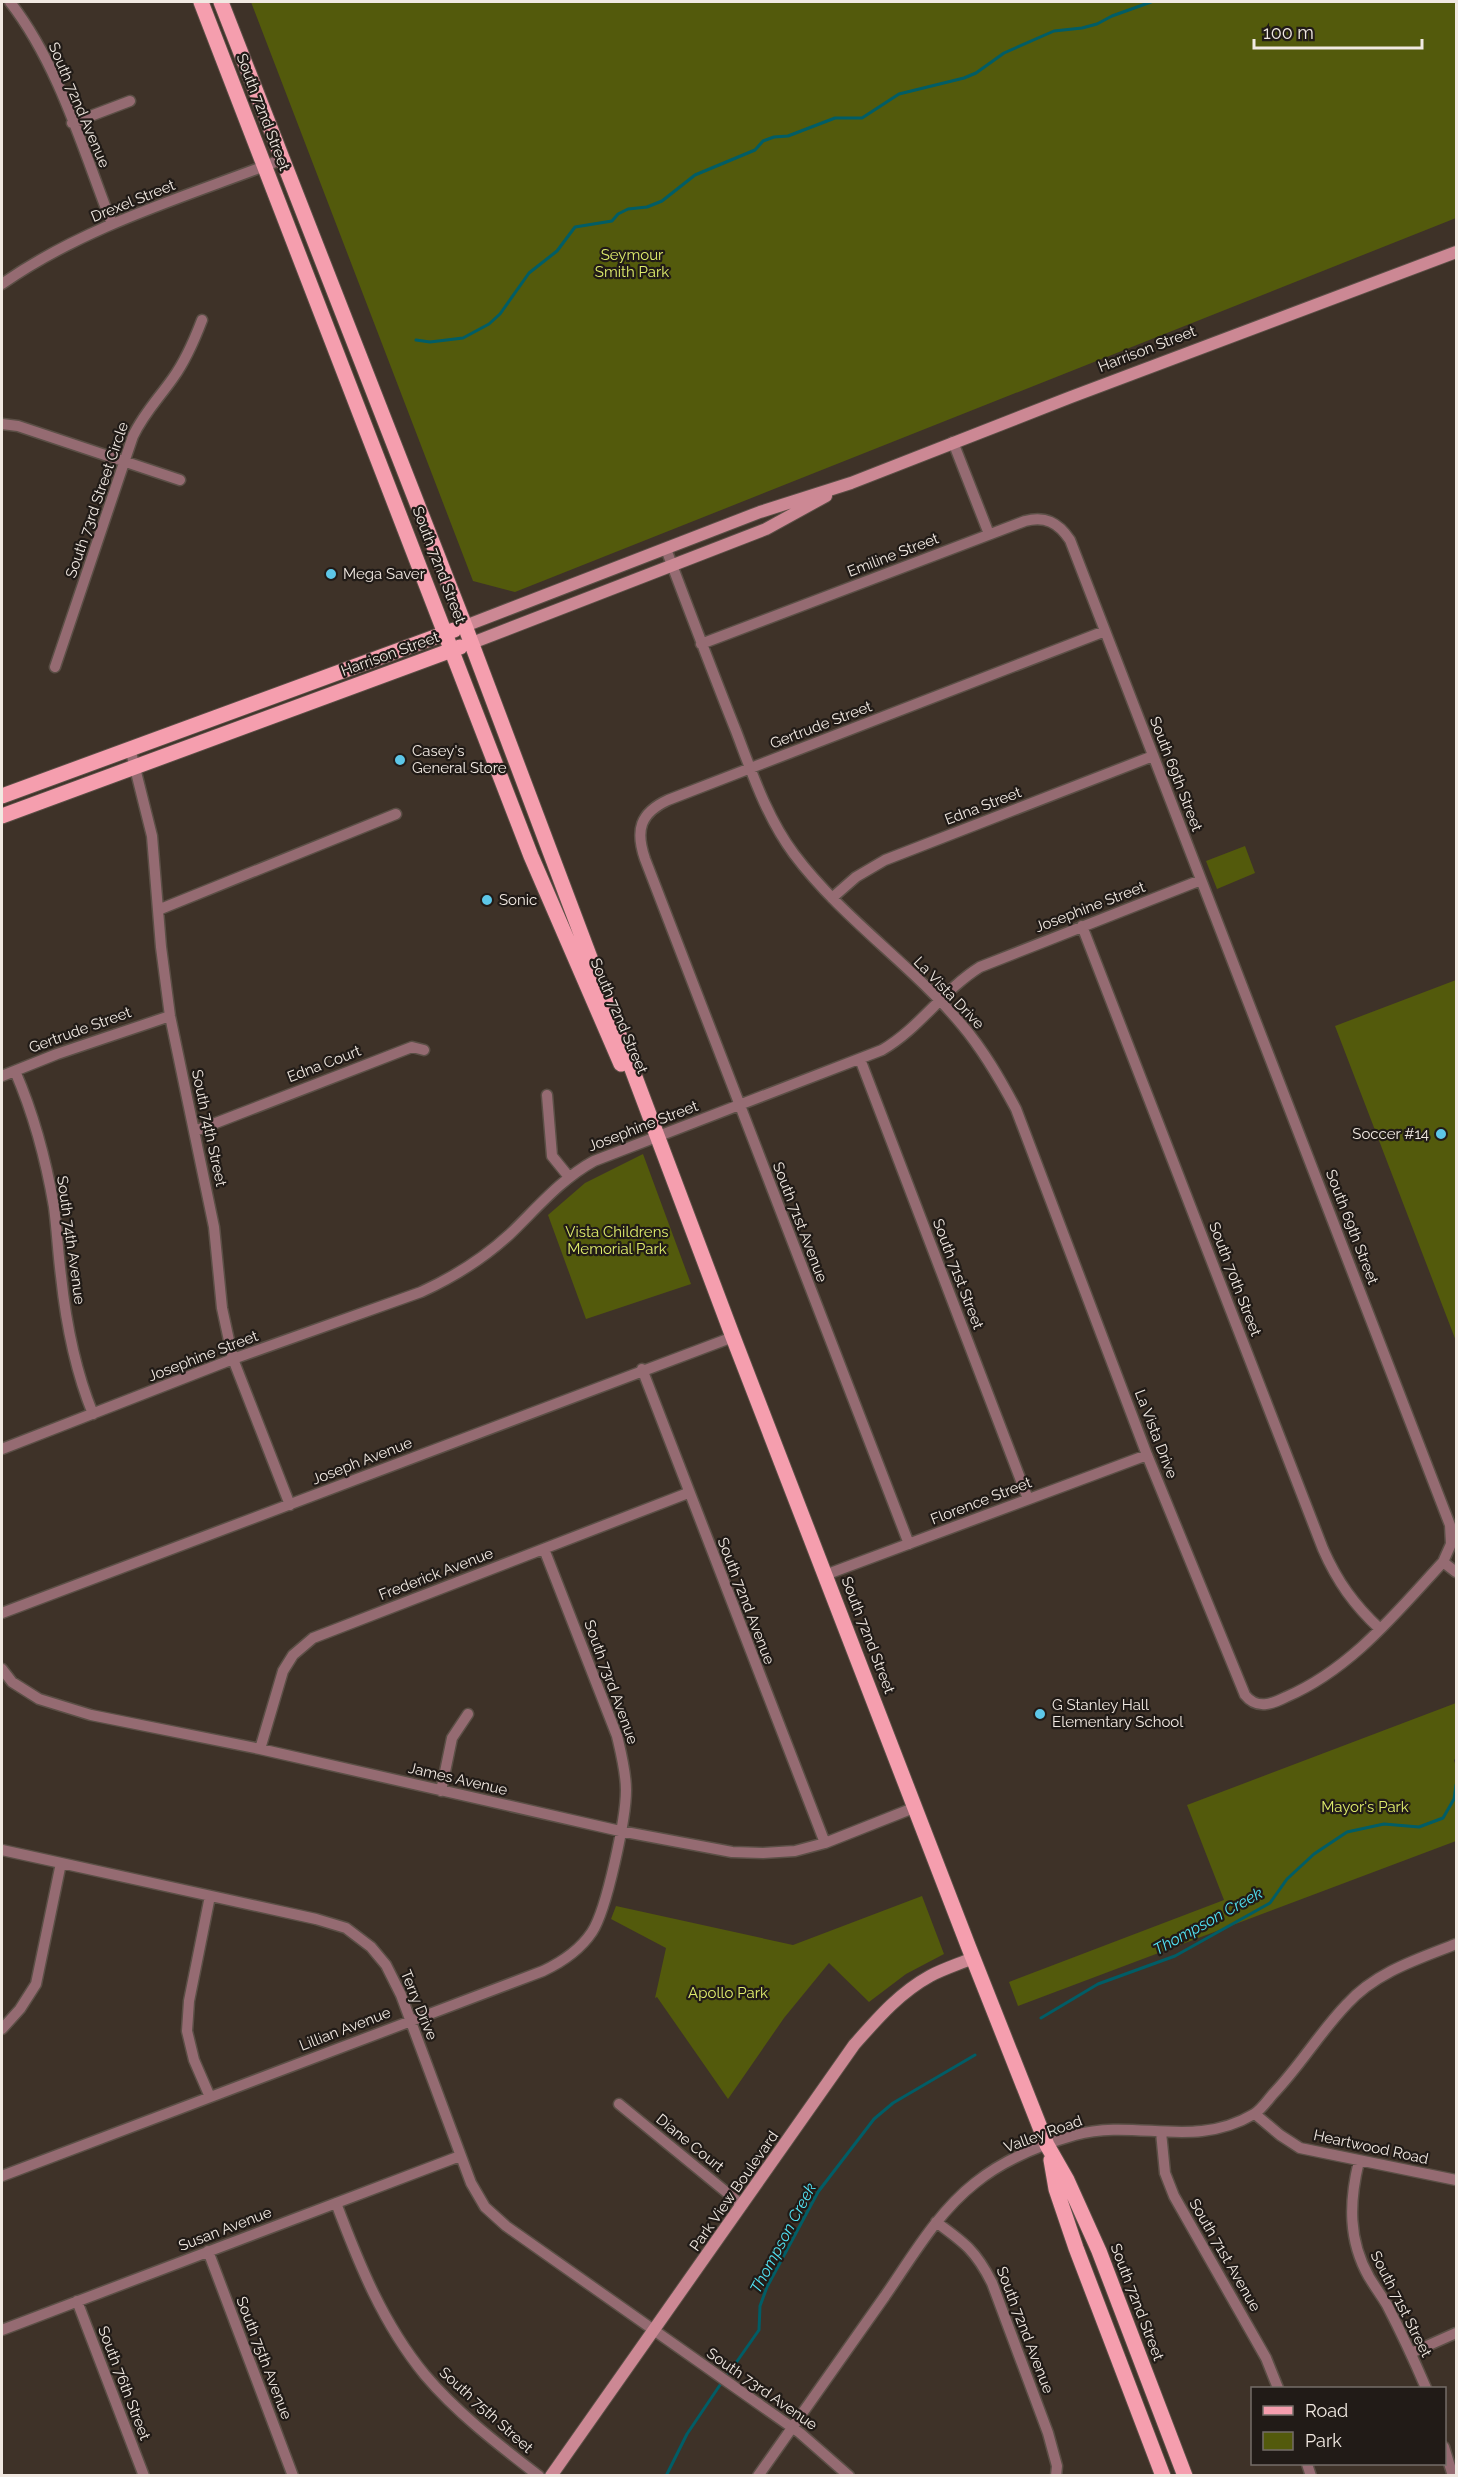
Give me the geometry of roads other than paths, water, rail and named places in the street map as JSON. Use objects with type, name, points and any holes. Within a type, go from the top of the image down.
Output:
[{"type":"main road","name":"South 72nd Street","points":[[201,2],[531,856],[640,1108],[657,1136]]},
{"type":"main road","name":"South 72nd Street","points":[[221,2],[472,643],[733,1337],[973,1959],[1047,2145],[1067,2180],[1099,2251],[1185,2475]]},
{"type":"main road","name":"Harrison Street","points":[[2,796],[465,626],[760,512],[851,483],[953,442],[1456,252]]},
{"type":"main road","name":"Harrison Street","points":[[2,816],[472,643],[672,566],[766,529],[851,483]]},
{"type":"main road","name":"Park View Boulevard","points":[[551,2475],[854,2045],[886,2009],[931,1975],[973,1959]]},
{"type":"main road","name":"South 72nd Street","points":[[1047,2145],[1056,2189],[1076,2248],[1163,2475]]},
{"type":"street","name":"South 72nd Avenue","points":[[10,2],[32,32],[48,62],[112,224]]},
{"type":"street","points":[[72,123],[130,101]]},
{"type":"street","name":"Drexel Street","points":[[2,284],[53,252],[112,224],[283,159]]},
{"type":"street","name":"South 73rd Street Circle","points":[[55,668],[140,422],[191,350],[202,320]]},
{"type":"street","points":[[2,424],[18,426],[180,480]]},
{"type":"street","points":[[953,442],[989,534]]},
{"type":"street","name":"Emiline Street","points":[[701,644],[1025,521],[1041,519],[1050,521],[1064,531],[1078,559]]},
{"type":"street","name":"La Vista Drive","points":[[666,549],[751,769],[781,833],[803,866],[832,898],[940,1001],[980,1047],[1016,1109],[1147,1455],[1201,1589]]},
{"type":"street","name":"South 69th Street","points":[[1078,559],[1446,1511],[1451,1538],[1449,1550],[1443,1562],[1352,1656],[1314,1684],[1272,1703],[1257,1704],[1248,1700],[1201,1589]]},
{"type":"street","name":"Gertrude Street","points":[[666,911],[640,846],[639,834],[642,822],[661,803],[1105,631]]},
{"type":"street","name":"South 74th Street","points":[[130,748],[152,836],[170,1016],[214,1227],[222,1308],[233,1359],[290,1505]]},
{"type":"street","name":"Edna Street","points":[[832,898],[863,872],[885,860],[1153,756]]},
{"type":"street","points":[[158,910],[396,814]]},
{"type":"street","name":"Josephine Street","points":[[2,1449],[233,1359],[422,1292],[449,1279],[481,1258],[510,1234],[569,1177],[594,1161],[860,1059],[900,1039],[962,979],[980,967],[1201,880]]},
{"type":"street","name":"South 71st Avenue","points":[[666,911],[802,1271],[909,1544]]},
{"type":"street","name":"South 70th Street","points":[[1082,926],[1323,1549],[1344,1591],[1380,1629]]},
{"type":"street","name":"Gertrude Street","points":[[2,1076],[57,1054],[170,1016]]},
{"type":"street","name":"Edna Court","points":[[195,1131],[412,1047],[424,1050]]},
{"type":"street","name":"South 71st Street","points":[[860,1059],[1028,1499]]},
{"type":"street","name":"South 74th Avenue","points":[[15,1071],[30,1106],[42,1149],[54,1209],[69,1337],[82,1388],[93,1414]]},
{"type":"street","points":[[547,1095],[552,1156],[569,1177]]},
{"type":"street","name":"Joseph Avenue","points":[[2,1613],[733,1337]]},
{"type":"street","name":"South 72nd Avenue","points":[[642,1370],[825,1843]]},
{"type":"street","name":"Florence Street","points":[[825,1575],[1147,1455]]},
{"type":"street","name":"Frederick Avenue","points":[[260,1749],[283,1671],[293,1655],[313,1638],[688,1493]]},
{"type":"street","name":"South 73rd Avenue","points":[[544,1548],[617,1736],[626,1791],[620,1831]]},
{"type":"street","points":[[1443,1562],[1456,1572]]},
{"type":"street","name":"James Avenue","points":[[2,1669],[12,1682],[39,1699],[91,1715],[260,1749],[620,1831],[732,1852],[795,1851],[825,1843],[915,1807]]},
{"type":"street","points":[[441,1791],[452,1738],[468,1714]]},
{"type":"street","name":"Lillian Avenue","points":[[2,2176],[543,1971],[570,1956],[592,1932],[602,1911],[620,1831]]},
{"type":"street","name":"Terry Drive","points":[[2,1850],[316,1919],[346,1928],[371,1947],[386,1965],[401,1995],[460,2156],[471,2183],[485,2207],[506,2226],[654,2331]]},
{"type":"street","points":[[2,2029],[20,2009],[36,1984],[61,1863]]},
{"type":"street","points":[[210,1896],[189,2001],[187,2031],[194,2060],[210,2097]]},
{"type":"street","name":"Valley Road","points":[[758,2475],[936,2222],[953,2202],[991,2170],[1047,2145],[1074,2136],[1104,2130],[1189,2134],[1214,2130],[1255,2114],[1287,2079],[1348,2002],[1374,1981],[1396,1968],[1456,1944]]},
{"type":"street","name":"Diane Court","points":[[619,2104],[742,2205]]},
{"type":"street","name":"Heartwood Road","points":[[1255,2114],[1300,2148],[1456,2180]]},
{"type":"street","name":"South 71st Avenue","points":[[1161,2132],[1165,2173],[1174,2196],[1266,2358],[1278,2387]]},
{"type":"street","name":"Susan Avenue","points":[[2,2330],[460,2156]]},
{"type":"street","name":"South 71st Street","points":[[1359,2161],[1354,2181],[1351,2219],[1355,2246],[1368,2276],[1386,2304],[1411,2353],[1426,2387]]},
{"type":"street","name":"South 75th Street","points":[[336,2203],[375,2299],[425,2375],[492,2439],[539,2475]]},
{"type":"street","name":"South 72nd Avenue","points":[[936,2222],[969,2247],[981,2260],[992,2283],[1048,2433],[1057,2466],[1056,2475]]},
{"type":"street","name":"South 75th Avenue","points":[[208,2252],[293,2475]]},
{"type":"street","name":"South 76th Street","points":[[77,2301],[144,2475]]},
{"type":"street","name":"South 73rd Avenue","points":[[654,2331],[792,2427],[849,2475]]},
{"type":"street","points":[[1411,2353],[1456,2332]]},
{"type":"street","points":[[1446,2453],[1454,2475]]},
{"type":"waterway","points":[[416,340],[430,342],[463,338],[489,324],[500,314],[529,273],[557,251],[575,227],[612,221],[618,214],[628,209],[647,207],[662,201],[695,175],[755,150],[763,141],[788,136],[835,118],[862,118],[899,94],[964,78],[976,73],[1004,53],[1054,31],[1097,24],[1151,2]]},
{"type":"waterway","name":"Thompson Creek","points":[[1041,2018],[1098,1984],[1175,1956],[1270,1903],[1287,1879],[1314,1854],[1347,1832],[1384,1824],[1419,1827],[1443,1818],[1454,1799],[1456,1785]]},
{"type":"waterway","name":"Thompson Creek","points":[[726,2377],[759,2330],[760,2306],[767,2287],[818,2192],[874,2119],[893,2103],[975,2055]]},
{"type":"waterway","name":"Thompson Creek","points":[[666,2476],[687,2434],[722,2382]]},
{"type":"place","name":"Mega Saver","points":[[331,574]]},
{"type":"place","name":"Casey's General Store","points":[[400,760]]},
{"type":"place","name":"Sonic","points":[[487,900]]},
{"type":"place","name":"Soccer #14","points":[[1441,1134]]},
{"type":"place","name":"G Stanley Hall Elementary School","points":[[1040,1714]]},
{"type":"park label","name":"Seymour Smith Park","points":[[632,264]]},
{"type":"park label","name":"Vista Childrens Memorial Park","points":[[617,1240]]},
{"type":"park label","name":"Mayor's Park","points":[[1365,1807]]},
{"type":"park label","name":"Apollo Park","points":[[728,1993]]}]
